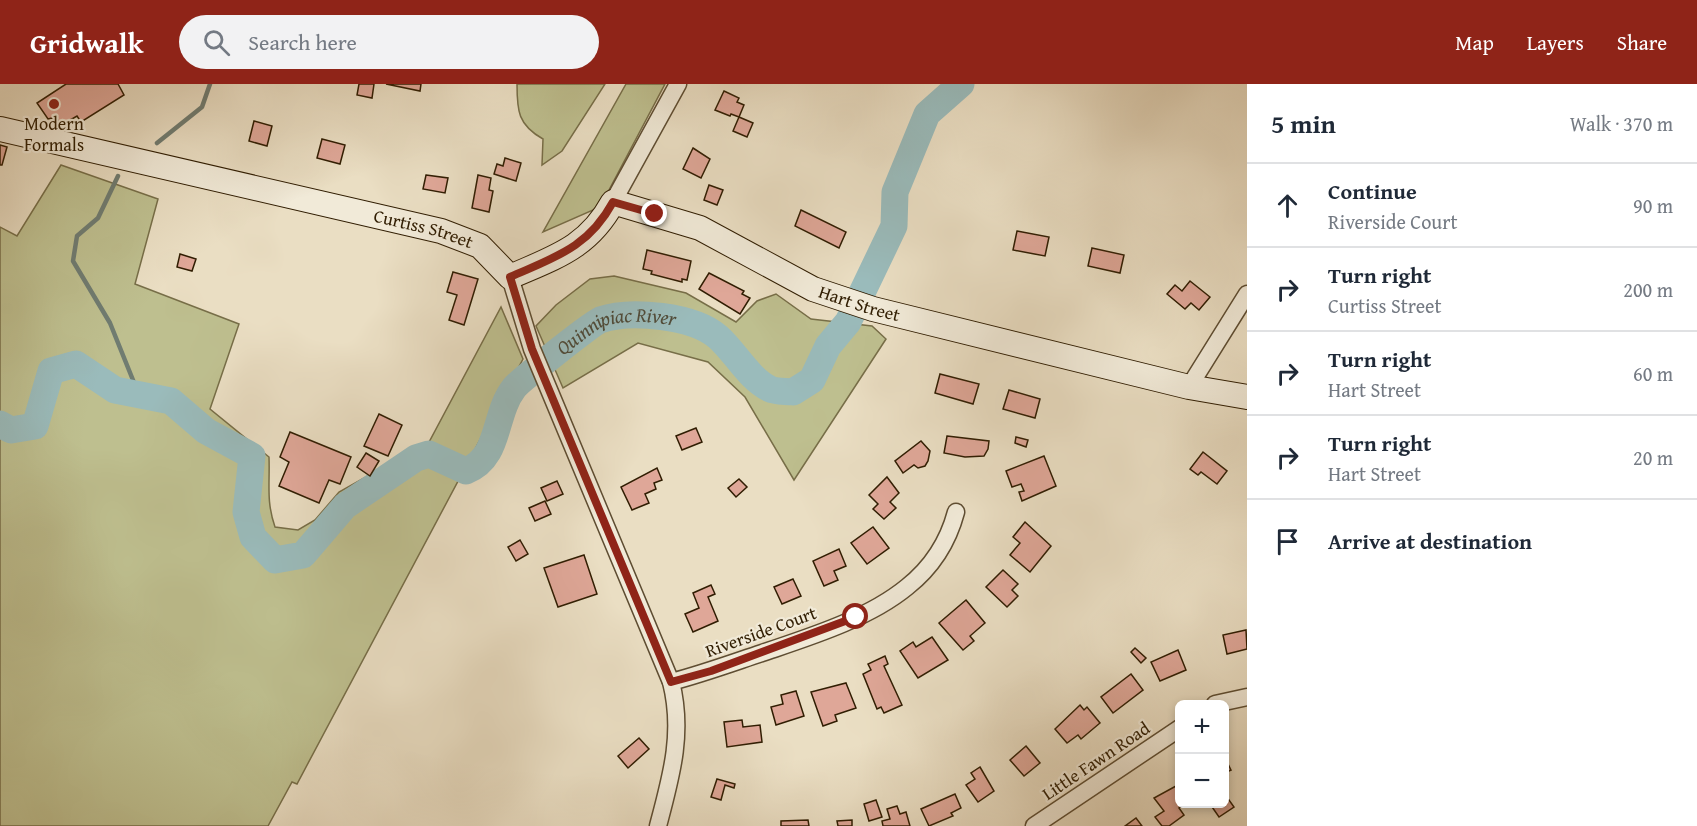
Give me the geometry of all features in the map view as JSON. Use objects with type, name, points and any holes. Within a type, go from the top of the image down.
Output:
[{"type":"street","points":[[510,277],[554,258],[590,236],[603,220],[678,84]]},
{"type":"street","name":"Curtiss Street","points":[[0,129],[441,231],[480,246],[510,277],[532,349],[671,682],[677,706],[677,748],[658,826]]},
{"type":"street","name":"Hart Street","points":[[613,202],[699,228],[779,272],[840,299],[1189,387],[1247,398]]},
{"type":"street","points":[[1189,387],[1247,294]]},
{"type":"street","name":"Riverside Court","points":[[671,682],[711,671],[807,638],[856,617],[897,593],[907,587],[940,553],[951,530],[956,512]]},
{"type":"street","points":[[1229,702],[1247,697]]},
{"type":"street","name":"Little Fawn Road","points":[[1034,826],[1175,731]]},
{"type":"green space","points":[[517,84],[605,84],[562,151],[542,165],[543,139],[524,123],[519,110]]},
{"type":"green space","points":[[626,84],[665,84],[600,207],[543,232]]},
{"type":"green space","points":[[61,165],[158,199],[135,284],[239,324],[210,409],[269,457],[269,501],[275,527],[298,530],[315,520],[339,492],[387,465],[412,474],[501,307],[523,359],[297,784],[292,782],[268,826],[0,826],[0,227],[17,236]]},
{"type":"green space","points":[[614,276],[686,293],[736,322],[757,301],[776,294],[811,319],[872,326],[886,339],[794,480],[745,397],[708,362],[638,343],[563,388],[536,326],[556,305],[590,279]]},
{"type":"building","points":[[66,84],[118,84],[124,95],[81,122],[77,116],[65,123],[52,118],[48,119],[37,103]]},
{"type":"building","points":[[359,84],[374,84],[372,98],[357,95]]},
{"type":"building","points":[[386,84],[421,84],[420,91]]},
{"type":"building","points":[[724,91],[739,98],[737,102],[744,105],[739,117],[715,110]]},
{"type":"building","points":[[739,117],[753,123],[747,137],[733,131]]},
{"type":"building","points":[[254,121],[272,126],[267,146],[249,141]]},
{"type":"building","points":[[322,139],[345,145],[340,164],[317,158]]},
{"type":"building","points":[[0,145],[7,147],[2,165],[0,165]]},
{"type":"building","points":[[693,148],[710,159],[701,178],[683,169]]},
{"type":"building","points":[[505,158],[521,163],[516,181],[494,174],[497,164],[503,166]]},
{"type":"building","points":[[426,175],[448,178],[445,193],[423,189]]},
{"type":"building","points":[[478,175],[491,178],[489,190],[493,191],[489,212],[472,208]]},
{"type":"building","points":[[709,185],[723,190],[717,205],[704,200]]},
{"type":"building","points":[[801,210],[846,232],[839,248],[795,226]]},
{"type":"building","points":[[1017,231],[1049,237],[1045,256],[1013,250]]},
{"type":"building","points":[[1092,248],[1124,255],[1120,273],[1088,266]]},
{"type":"building","points":[[647,250],[691,261],[687,280],[682,279],[682,282],[651,274],[652,271],[643,269]]},
{"type":"building","points":[[180,254],[196,259],[192,271],[177,267]]},
{"type":"building","points":[[453,272],[478,279],[464,325],[449,320],[457,295],[447,292]]},
{"type":"building","points":[[709,273],[744,291],[742,294],[750,298],[740,314],[699,289]]},
{"type":"building","points":[[1190,281],[1210,297],[1199,310],[1191,303],[1185,309],[1167,294],[1175,285],[1182,291]]},
{"type":"building","points":[[940,374],[979,384],[973,404],[935,393]]},
{"type":"building","points":[[1009,390],[1040,399],[1035,418],[1003,409]]},
{"type":"building","points":[[379,414],[402,425],[388,456],[364,446]]},
{"type":"building","points":[[696,428],[702,442],[682,450],[676,436]]},
{"type":"building","points":[[290,432],[351,457],[340,484],[329,480],[319,503],[279,486],[289,462],[280,457]]},
{"type":"building","points":[[947,436],[989,441],[988,449],[984,456],[965,457],[944,453]]},
{"type":"building","points":[[1016,437],[1028,440],[1026,447],[1015,443]]},
{"type":"building","points":[[921,441],[930,451],[928,461],[925,466],[918,468],[914,465],[903,473],[895,461]]},
{"type":"building","points":[[1203,452],[1227,471],[1217,484],[1201,472],[1198,475],[1190,469]]},
{"type":"building","points":[[366,453],[379,461],[370,476],[357,467]]},
{"type":"building","points":[[1044,456],[1056,486],[1022,501],[1019,492],[1024,491],[1021,484],[1012,487],[1006,471]]},
{"type":"building","points":[[657,468],[662,480],[654,483],[656,489],[645,494],[649,503],[632,510],[621,487]]},
{"type":"building","points":[[887,477],[899,493],[890,502],[896,508],[884,519],[873,509],[878,504],[869,495]]},
{"type":"building","points":[[739,479],[747,487],[736,497],[728,488]]},
{"type":"building","points":[[557,481],[563,494],[547,501],[541,488]]},
{"type":"building","points":[[545,501],[551,514],[535,521],[529,508]]},
{"type":"building","points":[[1025,522],[1051,546],[1030,572],[1010,555],[1020,543],[1013,537]]},
{"type":"building","points":[[873,527],[889,548],[867,564],[851,543]]},
{"type":"building","points":[[520,540],[528,554],[516,561],[508,547]]},
{"type":"building","points":[[839,549],[846,566],[834,571],[838,580],[824,586],[813,561]]},
{"type":"building","points":[[584,555],[597,594],[558,607],[544,568]]},
{"type":"building","points":[[1003,570],[1018,584],[1012,590],[1018,596],[1007,607],[986,587]]},
{"type":"building","points":[[793,579],[801,596],[782,604],[774,587]]},
{"type":"building","points":[[711,585],[715,594],[708,597],[718,621],[693,632],[685,614],[699,608],[693,593]]},
{"type":"building","points":[[966,600],[985,623],[970,636],[974,641],[963,650],[939,623]]},
{"type":"building","points":[[1246,630],[1247,649],[1227,654],[1223,635]]},
{"type":"building","points":[[932,637],[948,660],[918,678],[900,651],[913,642],[916,647]]},
{"type":"building","points":[[1135,648],[1146,658],[1141,663],[1131,652]]},
{"type":"building","points":[[1178,650],[1186,670],[1160,681],[1151,662]]},
{"type":"building","points":[[885,656],[888,664],[884,666],[902,705],[884,713],[881,707],[877,709],[863,674],[871,670],[868,664]]},
{"type":"building","points":[[1131,674],[1143,690],[1113,713],[1101,697]]},
{"type":"building","points":[[846,683],[856,708],[835,715],[837,721],[823,726],[811,692]]},
{"type":"building","points":[[796,691],[804,716],[776,725],[771,707],[783,704],[781,695]]},
{"type":"building","points":[[1080,705],[1084,710],[1087,707],[1100,723],[1081,739],[1078,735],[1067,743],[1055,729]]},
{"type":"building","points":[[742,720],[743,727],[760,725],[762,742],[727,747],[724,722]]},
{"type":"building","points":[[639,738],[649,749],[628,768],[618,756]]},
{"type":"building","points":[[1026,746],[1040,763],[1024,776],[1010,760]]},
{"type":"building","points":[[980,767],[994,791],[978,802],[966,785],[975,779],[971,773]]},
{"type":"building","points":[[717,779],[735,784],[734,788],[725,785],[721,800],[711,797]]},
{"type":"building","points":[[1175,787],[1175,808],[1179,808],[1184,815],[1169,826],[1162,826],[1155,817],[1164,811],[1154,798]]},
{"type":"building","points":[[955,794],[961,808],[951,813],[953,816],[929,826],[921,809]]},
{"type":"building","points":[[876,800],[882,817],[869,821],[864,804]]},
{"type":"building","points":[[1229,800],[1234,807],[1219,817],[1213,808],[1229,808]]},
{"type":"building","points":[[897,806],[900,814],[906,812],[910,826],[883,826],[882,821],[890,819],[887,809]]},
{"type":"building","points":[[1136,818],[1142,826],[1125,826]]},
{"type":"building","points":[[808,820],[809,826],[781,826],[781,821]]},
{"type":"building","points":[[852,820],[852,826],[838,826],[837,821]]},
{"type":"waterway","points":[[157,143],[202,107],[210,84]]},
{"type":"waterway","name":"Quinnipiac River","points":[[0,424],[11,430],[35,426],[51,371],[76,364],[115,390],[171,401],[206,431],[252,456],[246,512],[253,537],[275,560],[303,555],[345,506],[416,458],[429,454],[466,471],[477,465],[491,446],[507,399],[514,388],[600,320],[628,315],[645,315],[678,319],[694,324],[718,337],[762,384],[772,390],[793,392],[812,380],[828,346],[848,322],[894,226],[895,192],[927,114],[961,84]]},
{"type":"waterway","points":[[118,176],[98,218],[77,236],[73,261],[110,323],[139,395]]},
{"type":"place","name":"Modern Formals","points":[[54,104]]},
{"type":"route","points":[[655,214],[613,202],[603,220],[590,236],[554,258],[510,277],[532,349],[671,682],[711,671],[807,638],[856,617]]}]
